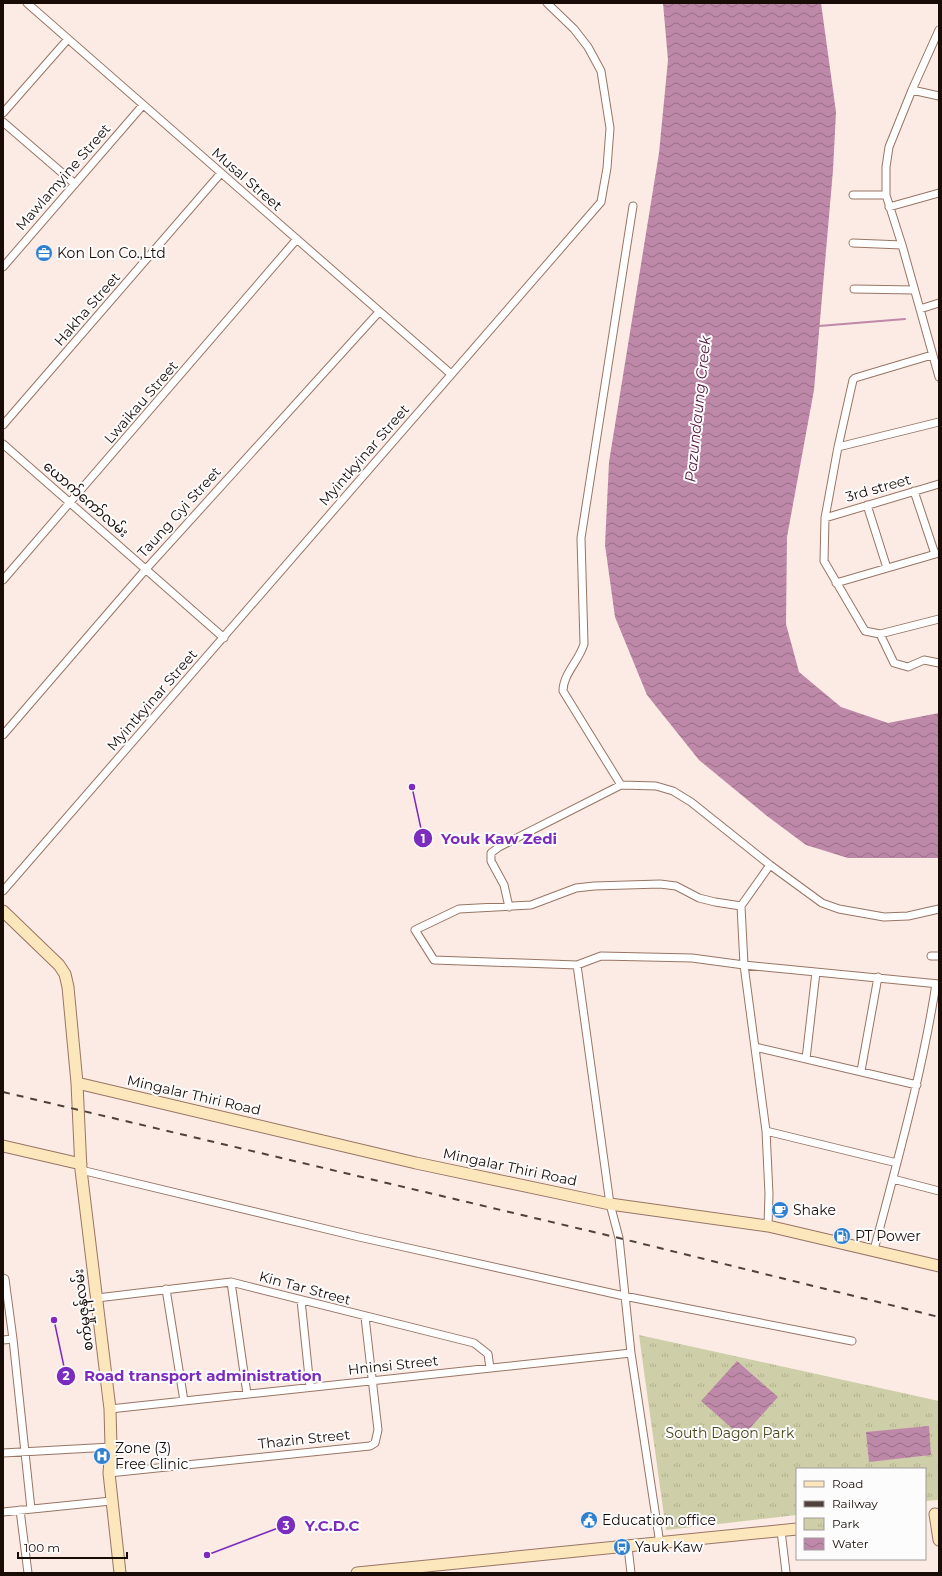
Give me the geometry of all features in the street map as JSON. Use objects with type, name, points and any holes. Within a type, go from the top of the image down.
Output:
[{"type":"street","name":"Musal Street","points":[[27,3],[450,374]]},
{"type":"street","name":"Myintkyinar Street","points":[[3,891],[224,638],[450,374],[601,202],[607,168],[610,128],[601,71],[588,48],[574,29],[547,3]]},
{"type":"street","points":[[939,30],[936,44],[912,90],[889,147],[886,167],[886,196],[902,245],[932,355],[937,364],[939,378]]},
{"type":"street","points":[[3,113],[68,39]]},
{"type":"street","points":[[912,90],[939,96]]},
{"type":"street","name":"Mawlamyine Street","points":[[3,267],[143,105]]},
{"type":"street","points":[[3,122],[75,184]]},
{"type":"street","name":"Hakha Street","points":[[3,425],[221,173]]},
{"type":"street","points":[[889,207],[939,193]]},
{"type":"street","points":[[853,195],[886,196]]},
{"type":"street","points":[[621,785],[563,691],[563,682],[581,654],[584,644],[581,538],[633,206]]},
{"type":"street","name":"Lwaikau Street","points":[[3,580],[297,239]]},
{"type":"street","points":[[853,243],[902,245]]},
{"type":"street","points":[[854,289],[914,290]]},
{"type":"street","points":[[920,309],[939,303]]},
{"type":"street","name":"Taung Gyi Street","points":[[3,735],[146,569],[379,312]]},
{"type":"street","points":[[932,355],[855,378],[853,380],[838,447],[825,518],[824,561],[865,631],[880,634],[939,620]]},
{"type":"street","points":[[838,447],[939,422]]},
{"type":"street","name":"ယောက်ကော်လမ်း","points":[[3,444],[224,638]]},
{"type":"street","name":"3rd street","points":[[825,518],[939,484]]},
{"type":"street","points":[[836,583],[937,554],[914,491]]},
{"type":"street","points":[[867,505],[887,568]]},
{"type":"street","points":[[880,634],[894,663],[908,667],[924,660],[939,663]]},
{"type":"street","points":[[509,907],[504,885],[491,861],[491,853],[499,847],[621,785],[656,786],[673,791],[691,802],[770,865],[822,903],[838,909],[884,917],[908,916],[939,910]]},
{"type":"street","points":[[768,1226],[769,1194],[766,1131],[744,965],[741,906],[770,865]]},
{"type":"street","points":[[741,906],[699,898],[676,886],[660,884],[576,888],[531,905],[460,909],[414,930],[434,960],[577,965],[601,956],[692,958],[744,965],[937,984],[917,1085],[874,1250]]},
{"type":"street","name":"စက်မှုဇုန်လမ်း","points":[[3,911],[59,965],[65,974],[68,986],[77,1083],[81,1167],[110,1409],[111,1447],[109,1473],[120,1573]]},
{"type":"street","points":[[931,956],[939,956]]},
{"type":"street","points":[[577,965],[610,1204],[619,1238],[631,1353],[660,1544]]},
{"type":"street","points":[[806,1059],[816,972]]},
{"type":"street","points":[[861,1072],[878,977]]},
{"type":"street","points":[[755,1047],[917,1085]]},
{"type":"street","name":"Mingalar Thiri Road","points":[[77,1083],[416,1163],[610,1204],[768,1226],[939,1266]]},
{"type":"street","points":[[766,1131],[897,1163]]},
{"type":"street","points":[[3,1146],[359,1237],[624,1296],[852,1341]]},
{"type":"street","points":[[892,1179],[939,1191]]},
{"type":"street","points":[[4,1278],[13,1339],[23,1451],[31,1509]]},
{"type":"street","points":[[231,1282],[247,1394]]},
{"type":"street","name":"Kin Tar Street","points":[[96,1298],[231,1282],[474,1344],[488,1354],[490,1368]]},
{"type":"street","points":[[166,1289],[184,1401]]},
{"type":"street","points":[[301,1300],[310,1387]]},
{"type":"street","name":"Thazin Street","points":[[109,1473],[370,1446],[375,1443],[378,1430],[365,1317]]},
{"type":"street","points":[[3,1340],[13,1339]]},
{"type":"street","name":"Hninsi Street","points":[[110,1409],[631,1353]]},
{"type":"street","points":[[3,1453],[111,1447]]},
{"type":"street","points":[[3,1512],[111,1501]]},
{"type":"street","points":[[20,1510],[28,1573]]},
{"type":"street","points":[[933,1514],[939,1540]]},
{"type":"street","points":[[357,1573],[450,1569],[628,1547],[796,1529]]},
{"type":"street","points":[[781,1531],[786,1572]]},
{"type":"street","points":[[628,1547],[631,1573]]},
{"type":"green space","name":"South Dagon Park","points":[[639,1335],[939,1401],[939,1500],[926,1501],[926,1468],[796,1468],[796,1515],[666,1530]]},
{"type":"water","name":"Pazundaung Creek","points":[[663,3],[821,3],[836,112],[833,170],[814,390],[787,537],[786,624],[799,672],[841,707],[888,723],[939,713],[939,858],[848,858],[806,845],[767,816],[699,760],[647,695],[615,617],[605,545],[609,462],[659,153],[668,60]]},
{"type":"water","points":[[737,1361],[778,1397],[742,1437],[701,1401]]},
{"type":"water","points":[[929,1426],[931,1455],[869,1462],[866,1432]]},
{"type":"waterway","points":[[819,326],[905,319]]},
{"type":"railway","points":[[3,1092],[619,1238],[939,1317]]},
{"type":"place","name":"Kon Lon Co.,Ltd","points":[[44,253]]},
{"type":"place","name":"Youk Kaw Zedi","points":[[412,787]]},
{"type":"place","name":"Shake","points":[[780,1210]]},
{"type":"place","name":"PT Power","points":[[842,1236]]},
{"type":"place","name":"Road transport administration","points":[[54,1320]]},
{"type":"place","name":"Zone (3) Free Clinic","points":[[102,1456]]},
{"type":"place","name":"Education office","points":[[589,1520]]},
{"type":"place","name":"Yauk Kaw","points":[[622,1547]]},
{"type":"place","name":"Y.C.D.C","points":[[207,1555]]}]
